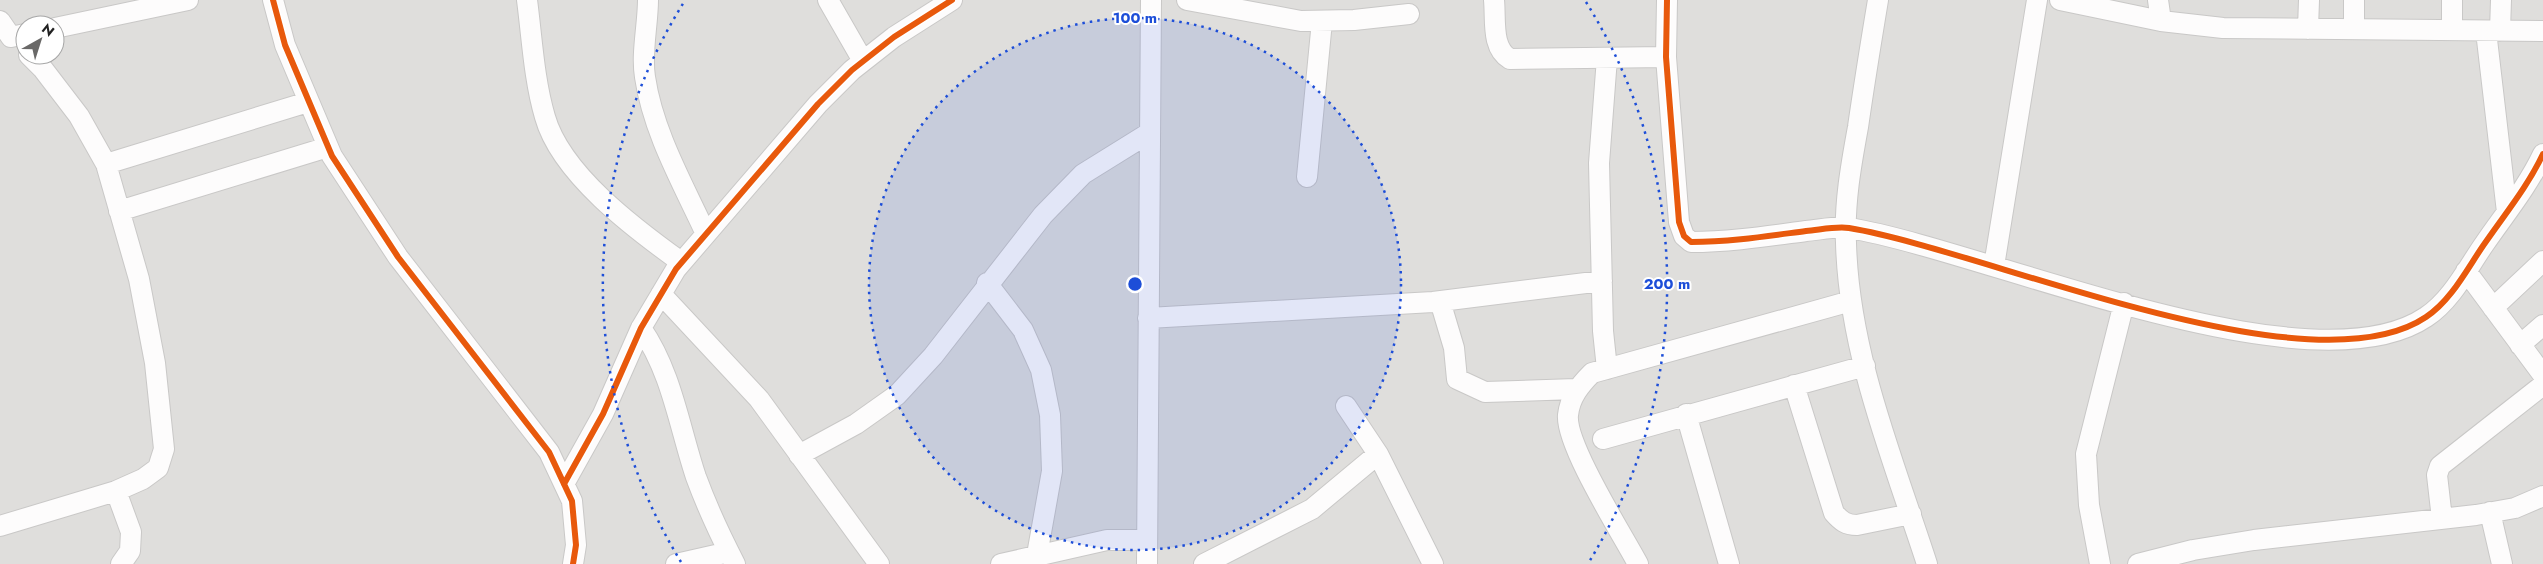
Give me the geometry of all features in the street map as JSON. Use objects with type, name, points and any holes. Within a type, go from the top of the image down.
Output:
[{"type":"street","points":[[65,26],[188,0]]},
{"type":"street","points":[[273,0],[285,45],[328,147],[398,257],[548,452],[572,501],[576,545],[573,564]]},
{"type":"street","points":[[527,0],[545,118],[563,153],[595,193],[646,237],[682,262]]},
{"type":"street","points":[[648,0],[644,74],[650,101],[666,145],[706,234]]},
{"type":"street","points":[[828,0],[862,62]]},
{"type":"street","points":[[564,484],[603,414],[642,328],[682,262],[818,104],[862,62],[894,38],[952,0]]},
{"type":"street","points":[[1147,564],[1151,0]]},
{"type":"street","points":[[1187,0],[1301,21],[1409,14]]},
{"type":"street","points":[[1494,0],[1497,45],[1502,54],[1510,59],[1666,56]]},
{"type":"street","points":[[1667,0],[1666,56],[1679,222],[1684,236],[1691,242],[1846,227],[2124,303],[2229,328],[2281,337],[2330,341],[2369,338],[2398,331],[2426,317],[2446,300],[2541,165]]},
{"type":"street","points":[[1878,0],[1849,182],[1846,227],[1851,301],[1864,366],[1888,448],[1926,564]]},
{"type":"street","points":[[1994,266],[2037,0]]},
{"type":"street","points":[[2060,0],[2161,21],[2224,28],[2543,31]]},
{"type":"street","points":[[2158,0],[2161,21]]},
{"type":"street","points":[[2308,29],[2309,0]]},
{"type":"street","points":[[2354,0],[2354,29]]},
{"type":"street","points":[[2452,0],[2452,30]]},
{"type":"street","points":[[2501,0],[2493,31],[2507,212]]},
{"type":"street","points":[[1307,177],[1322,21]]},
{"type":"street","points":[[1607,58],[1599,163],[1603,331],[1607,368]]},
{"type":"street","points":[[0,526],[116,491],[149,476],[161,463],[164,449],[155,363],[139,279],[106,164],[79,116],[39,65]]},
{"type":"street","points":[[106,164],[308,102]]},
{"type":"street","points":[[799,455],[856,424],[897,395],[933,356],[987,283],[1043,215],[1083,174],[1149,133]]},
{"type":"street","points":[[119,211],[328,147]]},
{"type":"street","points":[[2493,308],[2543,261]]},
{"type":"street","points":[[2466,271],[2543,375]]},
{"type":"street","points":[[1148,318],[1440,301],[1602,282]]},
{"type":"street","points":[[987,283],[1023,330],[1041,370],[1050,415],[1052,471],[1037,555]]},
{"type":"street","points":[[661,294],[759,399],[879,564]]},
{"type":"street","points":[[1440,301],[1454,348],[1457,379],[1486,392],[1576,389]]},
{"type":"street","points":[[1631,562],[1576,453],[1568,416],[1576,389],[1592,373],[1607,368],[1851,301]]},
{"type":"street","points":[[2100,564],[2089,505],[2086,454],[2124,303]]},
{"type":"street","points":[[2520,345],[2543,325]]},
{"type":"street","points":[[642,328],[654,346],[664,369],[696,476],[713,521],[732,558],[676,564]]},
{"type":"street","points":[[1603,439],[1686,414],[1864,366]]},
{"type":"street","points":[[1794,385],[1834,513],[1840,520],[1848,525],[1857,525],[1911,514]]},
{"type":"street","points":[[2442,519],[2437,475],[2440,466],[2543,385]]},
{"type":"street","points":[[1346,406],[1378,454],[1433,564]]},
{"type":"street","points":[[1686,414],[1729,564]]},
{"type":"street","points":[[1204,564],[1312,509],[1378,454]]},
{"type":"street","points":[[116,491],[131,532],[130,551],[121,564]]},
{"type":"street","points":[[2138,564],[2193,550],[2254,540],[2442,519],[2515,508],[2543,496]]},
{"type":"street","points":[[2490,512],[2502,564]]},
{"type":"street","points":[[1001,564],[1107,540],[1146,540]]},
{"type":"shaded area","points":[[0,0],[2543,0],[2543,564],[0,564]]},
{"type":"cycle path","points":[[273,0],[285,45],[332,156],[398,257],[549,452],[572,501],[576,545],[573,564]]},
{"type":"cycle path","points":[[564,484],[603,414],[641,328],[676,269],[818,104],[852,70],[894,37],[952,0]]},
{"type":"cycle path","points":[[1667,0],[1666,57],[1679,222],[1684,236],[1691,242],[1735,240],[1828,228],[1849,228],[1908,241],[2145,310],[2228,329],[2306,339],[2373,336],[2426,317],[2444,302],[2523,189],[2543,154]]}]
